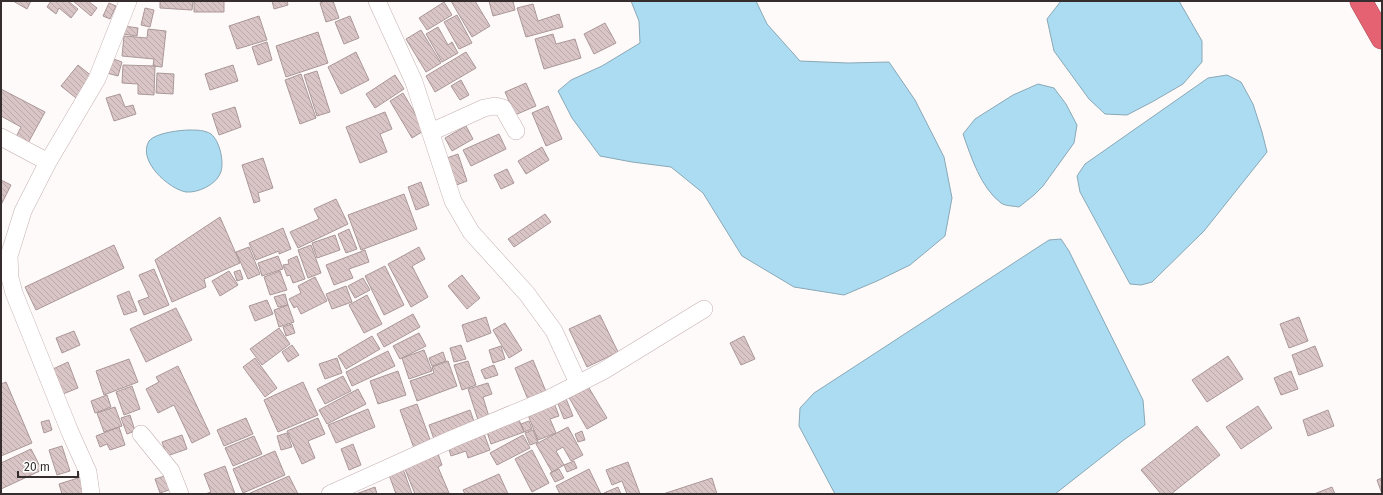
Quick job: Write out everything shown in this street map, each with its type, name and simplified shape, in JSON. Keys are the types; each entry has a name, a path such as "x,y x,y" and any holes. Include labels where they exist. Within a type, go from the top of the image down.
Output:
{"highway":[{"path":"1361,1 1382,38"}],"street":[{"path":"91,494 88,472 7,295 10,278 9,256 23,211 48,162 97,79 128,1"},
{"path":"377,1 414,82 452,201 471,232 528,294 554,331 578,383"},
{"path":"431,132 484,108 495,106 503,108 516,130"},
{"path":"1,137 48,162"},
{"path":"330,494 452,439 548,399 603,371 704,309"},
{"path":"142,434 171,471 180,494"}],"water":[{"path":"631,1 756,1 767,24 800,61 848,63 889,62 915,100 944,157 952,198 945,236 910,265 844,295 794,287 742,256 703,193 671,167 600,156 572,118 558,91 571,80 602,66 640,43 639,21"},
{"path":"1061,1 1179,1 1202,41 1202,62 1183,84 1152,102 1127,115 1105,114 1089,99 1054,51 1047,19"},
{"path":"1227,75 1241,82 1253,104 1267,152 1204,231 1152,282 1141,285 1130,284 1080,192 1077,176 1085,164 1208,78"},
{"path":"1038,84 1054,88 1066,104 1077,125 1074,143 1043,186 1034,195 1019,207 1005,205 994,197 982,181 973,162 963,134 975,119 1013,95"},
{"path":"200,130 211,134 214,137 221,153 222,165 218,178 206,188 186,192 171,186 157,173 147,157 146,149 152,138 174,131"},
{"path":"1061,239 1069,251 1143,400 1145,425 1055,494 835,494 799,426 800,408 814,393 1049,240"}],"building":[{"path":"13,1 31,1 27,9"},
{"path":"51,1 68,1 78,9 71,18 59,8 56,14 47,7"},
{"path":"73,1 88,1 97,8 91,16"},
{"path":"160,1 193,1 192,10 160,8"},
{"path":"194,1 224,1 224,12 194,12"},
{"path":"272,1 287,1 288,5 274,9"},
{"path":"325,1 333,1 339,18 326,22 320,3"},
{"path":"451,1 475,1 490,26 472,37"},
{"path":"489,1 513,1 515,10 493,16"},
{"path":"444,2 452,15 427,30 419,18"},
{"path":"109,3 116,6 110,19 103,16"},
{"path":"533,4 538,21 559,14 563,27 526,37 517,8"},
{"path":"145,8 154,10 150,27 141,25"},
{"path":"457,15 472,43 459,49 444,22"},
{"path":"259,16 267,40 237,49 229,26"},
{"path":"350,16 359,38 344,44 335,22"},
{"path":"605,23 616,43 594,54 584,34"},
{"path":"124,26 138,28 137,36 123,34"},
{"path":"438,27 448,45 452,42 458,53 442,62 426,34"},
{"path":"148,29 166,31 162,67 153,66 154,59 122,56 124,36 147,38"},
{"path":"421,30 441,63 426,72 406,39"},
{"path":"318,32 328,63 286,77 276,46"},
{"path":"553,34 556,44 575,39 581,58 544,69 535,39"},
{"path":"267,42 272,60 258,65 252,47"},
{"path":"356,52 369,80 341,94 328,67"},
{"path":"466,52 476,68 435,92 426,76"},
{"path":"108,57 122,62 118,76 103,72"},
{"path":"78,65 93,77 76,98 61,86"},
{"path":"123,65 155,66 154,95 138,94 138,84 122,83"},
{"path":"233,65 238,81 210,90 205,74"},
{"path":"317,71 330,112 317,116 304,75"},
{"path":"157,73 174,74 173,94 156,93"},
{"path":"301,74 316,118 300,124 285,80"},
{"path":"395,75 404,89 375,108 366,94"},
{"path":"461,80 469,95 460,100 451,86"},
{"path":"526,83 536,106 515,115 505,92"},
{"path":"1,89 45,112 27,145 15,139 21,127 1,116"},
{"path":"403,93 425,130 412,138 390,101"},
{"path":"120,94 125,107 133,105 136,114 114,121 106,98"},
{"path":"548,106 562,139 546,146 532,113"},
{"path":"235,107 241,127 219,135 212,114"},
{"path":"385,112 392,129 380,134 387,152 360,163 346,127"},
{"path":"466,126 473,139 452,151 445,138"},
{"path":"499,134 506,149 471,166 463,150"},
{"path":"542,147 549,160 526,174 518,161"},
{"path":"458,154 467,181 454,186 444,159"},
{"path":"263,158 273,188 258,193 260,201 254,203 242,165"},
{"path":"507,169 514,183 501,189 494,175"},
{"path":"1,180 11,185 1,205"},
{"path":"421,182 429,205 416,210 408,187"},
{"path":"404,194 417,229 361,250 348,215"},
{"path":"336,199 348,224 298,248 290,232 319,219 314,209"},
{"path":"545,214 551,222 514,247 508,239"},
{"path":"220,217 240,263 204,279 206,287 172,302 155,260"},
{"path":"283,228 291,249 279,254 279,251 256,260 249,243"},
{"path":"349,229 357,249 346,253 338,234"},
{"path":"335,235 340,250 317,258 312,243"},
{"path":"114,245 124,268 36,310 25,287"},
{"path":"311,245 321,273 308,278 298,250"},
{"path":"249,247 260,274 248,279 236,252"},
{"path":"419,247 425,259 412,266 428,297 411,307 388,264"},
{"path":"365,250 369,262 349,269 353,278 334,285 326,265"},
{"path":"278,256 283,269 262,276 258,263"},
{"path":"297,256 305,279 293,283 290,275 287,276 283,265 289,264 288,260"},
{"path":"385,266 404,305 384,315 365,276"},
{"path":"154,269 169,305 144,315 138,301 149,297 139,275"},
{"path":"240,270 243,279 237,281 234,272"},
{"path":"229,271 238,285 220,296 212,281"},
{"path":"280,271 287,290 270,295 264,277"},
{"path":"462,275 480,298 467,309 448,286"},
{"path":"315,277 327,301 301,314 297,306 294,308 289,299 301,293 298,286"},
{"path":"363,278 370,290 355,298 348,286"},
{"path":"346,286 352,302 332,309 326,294"},
{"path":"129,291 137,311 124,315 117,296"},
{"path":"285,294 288,305 278,307 274,297"},
{"path":"367,295 382,324 364,333 349,305"},
{"path":"267,300 273,314 255,321 249,306"},
{"path":"288,305 294,322 279,327 274,310"},
{"path":"176,308 192,340 146,362 130,329"},
{"path":"413,314 420,327 384,347 377,334"},
{"path":"600,315 618,352 587,367 569,329"},
{"path":"486,317 491,333 467,342 462,325"},
{"path":"1299,317 1308,341 1289,348 1280,324"},
{"path":"505,323 522,350 509,358 493,330"},
{"path":"292,324 295,333 286,336 283,327"},
{"path":"279,328 290,344 262,365 250,349"},
{"path":"74,331 80,345 62,353 56,338"},
{"path":"419,333 426,346 400,359 393,346"},
{"path":"372,336 380,349 346,369 338,356"},
{"path":"744,336 755,359 741,365 730,343"},
{"path":"292,345 299,355 288,362 282,352"},
{"path":"461,345 466,359 454,362 450,348"},
{"path":"501,346 505,359 493,363 489,350"},
{"path":"1315,346 1323,366 1299,375 1292,355"},
{"path":"424,350 432,371 409,379 402,358"},
{"path":"388,351 395,366 352,386 346,372"},
{"path":"443,352 446,361 432,366 429,358"},
{"path":"1228,356 1243,379 1207,402 1192,380"},
{"path":"255,358 277,388 265,397 243,367"},
{"path":"337,358 342,373 325,379 319,364"},
{"path":"129,359 138,382 104,395 96,371"},
{"path":"533,360 547,394 529,402 515,368"},
{"path":"448,361 457,386 417,401 410,381 434,373 432,367"},
{"path":"468,361 476,385 462,390 454,365"},
{"path":"68,362 78,388 63,394 53,369"},
{"path":"494,365 498,375 485,379 481,370"},
{"path":"178,366 210,434 192,443 174,405 158,413 146,389 159,382 156,377"},
{"path":"398,371 406,395 378,404 370,381"},
{"path":"1291,371 1298,389 1281,395 1274,378"},
{"path":"343,376 351,391 325,404 317,389"},
{"path":"6,382 32,443 1,456 1,384"},
{"path":"303,382 318,415 278,432 264,400"},
{"path":"488,383 492,394 483,397 490,420 479,423 468,389"},
{"path":"586,383 607,418 587,429 567,394"},
{"path":"132,386 140,409 124,415 116,392"},
{"path":"358,389 366,404 327,424 319,410"},
{"path":"107,395 111,407 95,413 91,401"},
{"path":"565,396 573,416 564,419 556,399"},
{"path":"553,400 559,416 550,419 556,433 538,440 526,410"},
{"path":"417,404 432,445 415,451 400,410"},
{"path":"1258,406 1272,428 1241,449 1226,427"},
{"path":"115,407 122,426 104,432 97,413"},
{"path":"368,409 375,427 336,443 328,425"},
{"path":"470,410 476,427 435,442 429,425"},
{"path":"1328,410 1334,426 1308,436 1303,420"},
{"path":"130,415 135,431 127,434 121,418"},
{"path":"517,415 524,432 491,444 485,426"},
{"path":"246,418 253,434 224,446 217,430"},
{"path":"318,418 325,434 308,441 315,458 302,464 287,431"},
{"path":"49,420 52,430 44,433 41,422"},
{"path":"529,421 532,429 524,432 521,424"},
{"path":"1197,426 1220,455 1171,494 1161,494 1141,470"},
{"path":"119,427 125,445 110,450 107,444 100,447 96,436"},
{"path":"568,427 583,455 571,461 563,447 556,451 564,465 552,472 536,444"},
{"path":"533,430 538,442 530,445 525,433"},
{"path":"483,431 490,450 468,458 466,451 451,456 447,443"},
{"path":"582,431 585,440 578,442 575,434"},
{"path":"287,433 292,447 281,450 277,436"},
{"path":"182,435 187,449 167,456 162,442"},
{"path":"523,435 530,448 497,465 490,453"},
{"path":"254,436 262,454 233,466 225,448"},
{"path":"353,444 361,465 349,470 341,449"},
{"path":"62,446 70,471 57,475 49,450"},
{"path":"31,449 42,470 1,489 1,463"},
{"path":"532,450 549,483 532,492 515,459"},
{"path":"275,451 285,475 243,493 233,469"},
{"path":"437,451 442,465 438,467 449,493 415,494 403,464"},
{"path":"574,461 577,468 567,472 564,465"},
{"path":"628,462 640,494 627,494 622,481 612,485 606,470"},
{"path":"225,466 235,494 205,494 211,492 204,474"},
{"path":"402,466 412,494 396,494 388,472"},
{"path":"559,469 564,478 555,482 550,473"},
{"path":"589,469 601,494 560,494 556,486"},
{"path":"499,474 508,494 465,494 463,490"},
{"path":"168,475 172,489 160,493 155,479"},
{"path":"84,476 85,494 62,494 59,484"},
{"path":"289,476 298,494 248,494"},
{"path":"712,478 717,494 663,494"},
{"path":"1382,478 1382,494 1377,480"},
{"path":"375,487 377,494 356,494"},
{"path":"618,487 621,494 604,494 604,493"},
{"path":"1332,487 1335,494 1314,494"}]}
